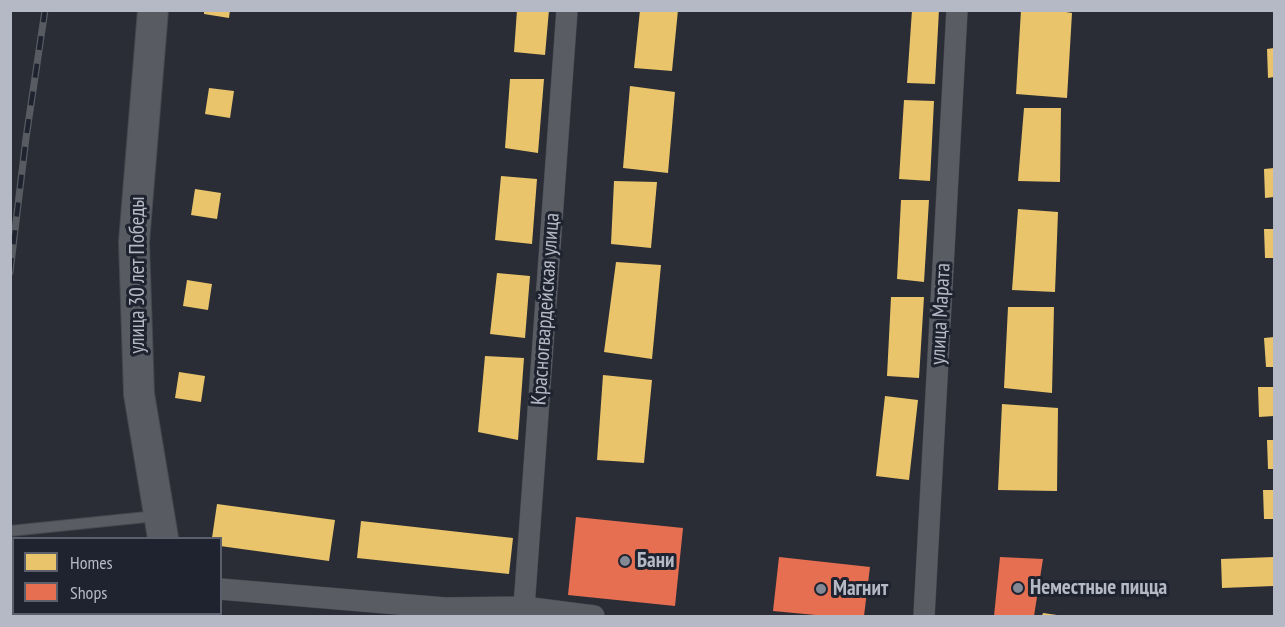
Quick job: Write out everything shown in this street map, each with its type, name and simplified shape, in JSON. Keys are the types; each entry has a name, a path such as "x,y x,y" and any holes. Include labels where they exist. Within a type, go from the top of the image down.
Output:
{"main road":[{"name":"улица 30 лет Победы","path":"153,10 134,242 139,394 161,527"}],"street":[{"name":"Красногвардейская улица","path":"524,607 567,10"},
{"name":"улица Марата","path":"924,616 957,10"},
{"path":"222,589 445,612 524,607 594,616"}],"lane":[{"path":"10,531 161,527"}],"building: Homes":[{"path":"204,10 230,10 229,18 204,14"},
{"path":"517,10 549,10 545,55 514,52"},
{"path":"640,10 678,10 672,71 634,68"},
{"path":"912,10 939,10 935,84 907,83"},
{"path":"1021,10 1054,10 1072,13 1067,98 1016,94"},
{"path":"1274,48 1274,77 1268,78 1267,49"},
{"path":"510,79 544,79 538,153 505,148"},
{"path":"630,86 675,92 668,173 623,168"},
{"path":"209,88 234,91 230,118 205,114"},
{"path":"904,100 934,101 930,181 899,179"},
{"path":"1024,108 1061,108 1060,182 1018,181"},
{"path":"1274,168 1274,197 1265,198 1264,169"},
{"path":"501,176 537,179 532,244 495,240"},
{"path":"614,181 657,182 651,248 611,244"},
{"path":"195,189 221,193 217,219 191,215"},
{"path":"901,200 929,200 924,282 897,279"},
{"path":"1018,209 1058,212 1055,292 1012,290"},
{"path":"1264,229 1274,229 1274,258 1265,258"},
{"path":"616,262 661,265 652,359 604,352"},
{"path":"497,273 530,276 525,338 490,334"},
{"path":"187,280 212,284 208,310 183,306"},
{"path":"891,297 924,297 919,378 887,376"},
{"path":"1008,307 1054,307 1052,393 1004,388"},
{"path":"1274,337 1274,367 1266,367 1264,338"},
{"path":"485,356 524,358 518,440 478,432"},
{"path":"179,372 205,376 201,402 175,398"},
{"path":"603,375 652,380 644,463 597,460"},
{"path":"1258,387 1274,387 1274,416 1259,417"},
{"path":"885,396 918,400 909,480 876,476"},
{"path":"1002,404 1058,408 1057,491 998,490"},
{"path":"1267,440 1274,440 1274,469 1268,469"},
{"path":"1263,490 1274,490 1274,519 1264,519"},
{"path":"217,504 335,520 329,561 222,546 222,537 212,537"},
{"path":"361,521 513,538 509,574 357,558"},
{"path":"1274,557 1274,586 1222,588 1221,559"},
{"path":"1043,613 1057,615 1057,616 1042,616"},
{"path":"103,615 130,615 129,616"}],"building: Shops":[{"name":"Бани","path":"576,517 683,528 675,606 568,595"},
{"name":"Магнит","path":"779,557 870,567 864,616 826,616 773,611"},
{"name":"Неместные пицца","path":"1000,557 1043,559 1034,616 994,616"}],"railway":[{"path":"10,272 26,138 45,10"}],"place":[{"name":"Бани","path":"625,561"},
{"name":"Неместные пицца","path":"1018,588"},
{"name":"Магнит","path":"821,589"}]}
